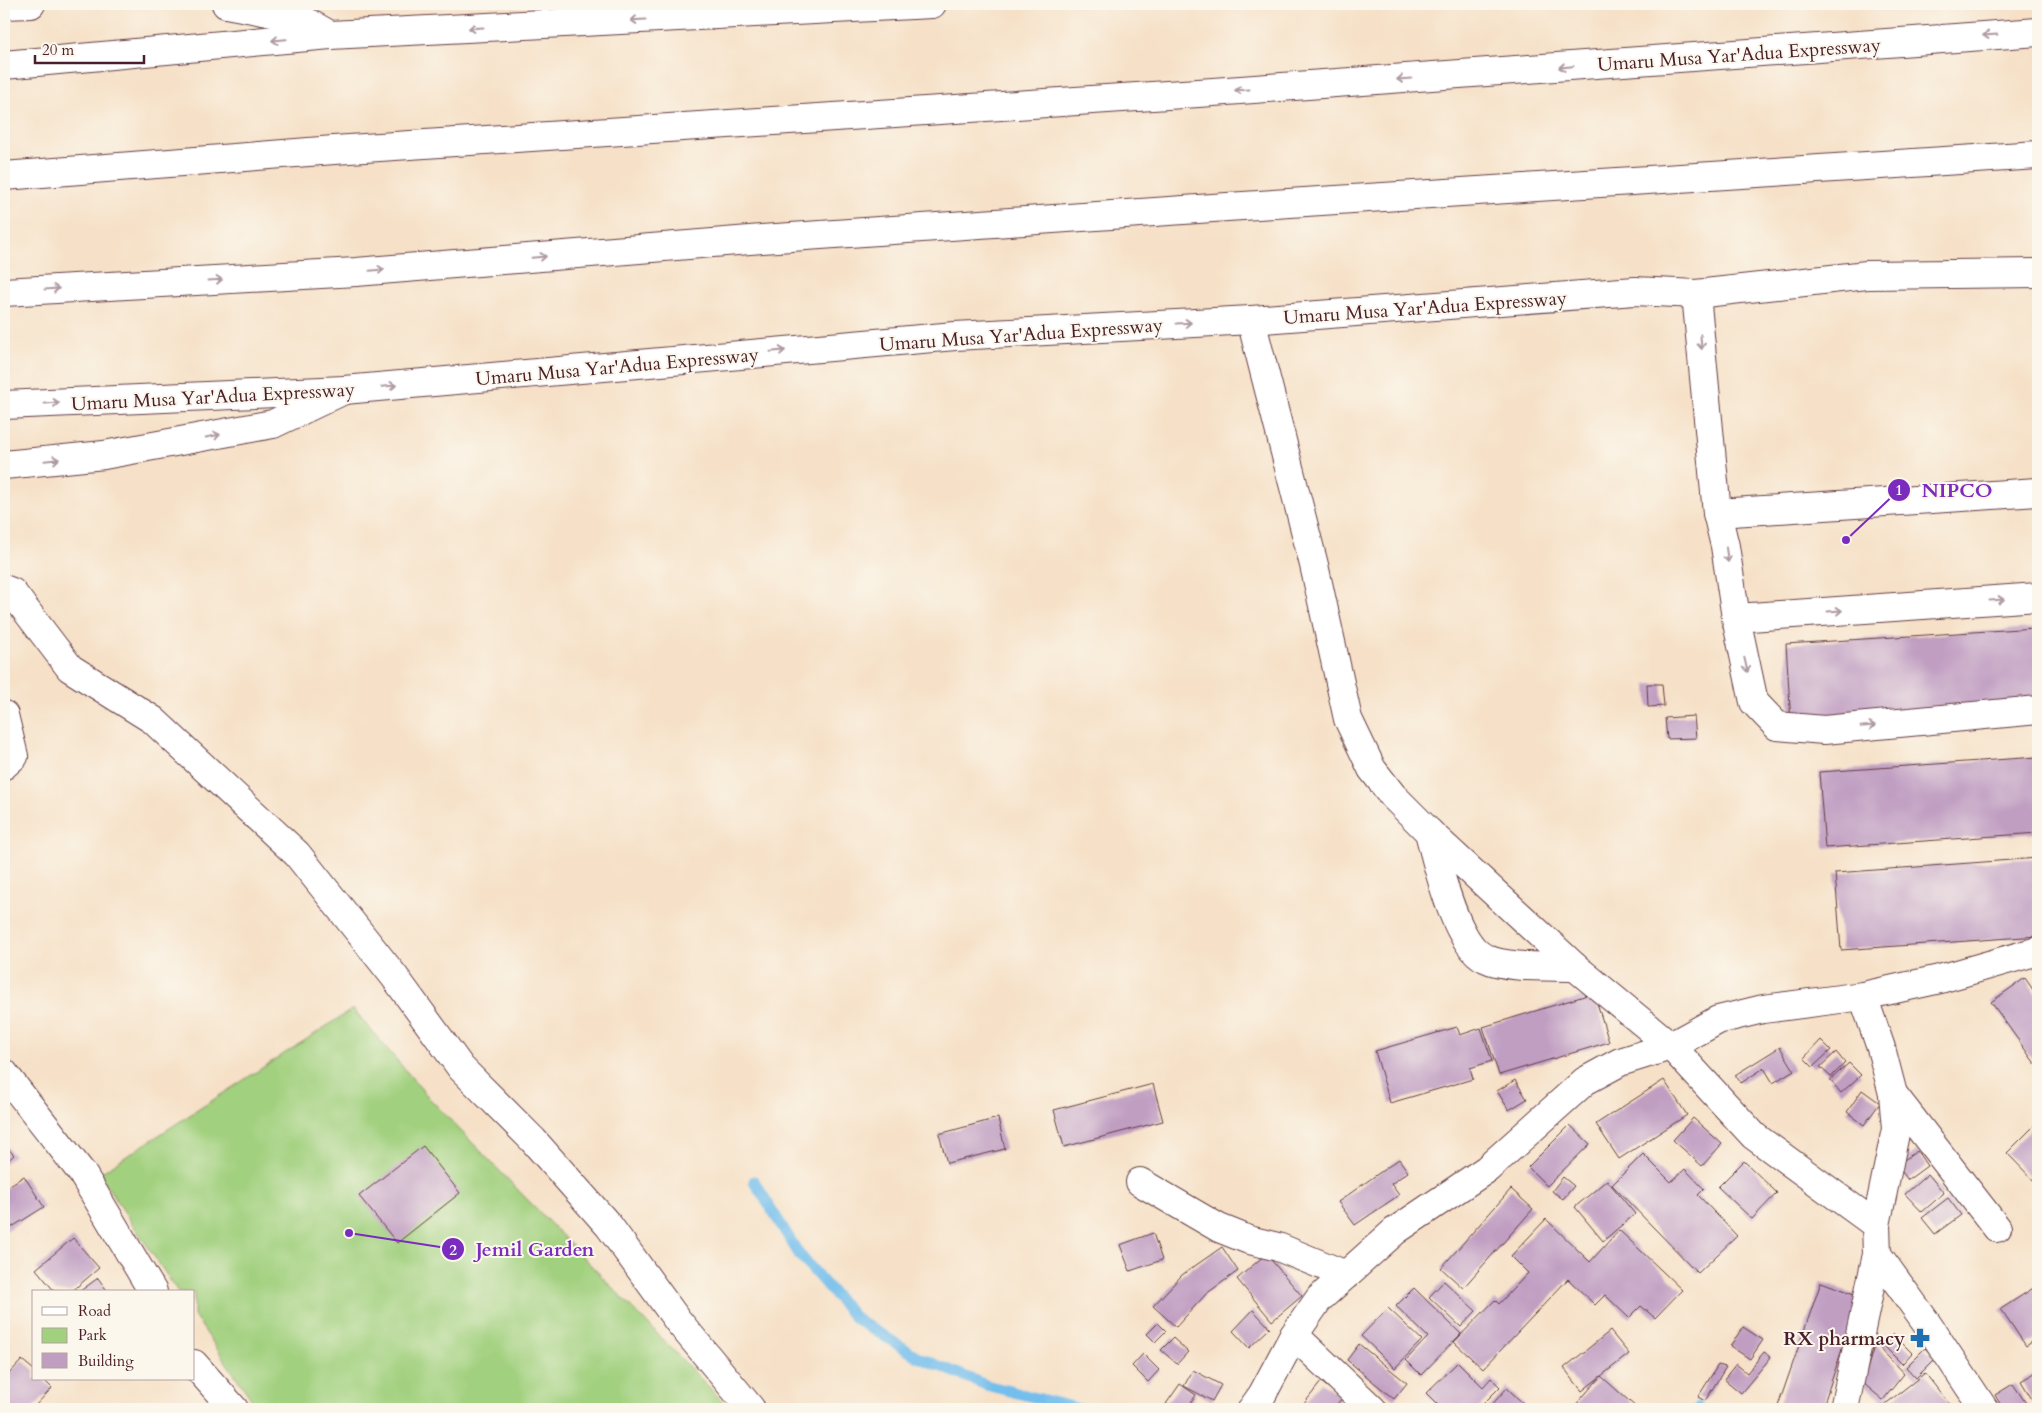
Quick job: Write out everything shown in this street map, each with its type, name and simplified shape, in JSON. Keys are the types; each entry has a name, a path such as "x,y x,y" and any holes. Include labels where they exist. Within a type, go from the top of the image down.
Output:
{"main road":[{"path":"4,5 31,4"},
{"path":"226,4 300,18 330,35"},
{"path":"4,65 330,35 932,4"},
{"name":"Umaru Musa Yar'Adua Expressway","path":"4,176 334,150 1242,90 2038,32"},
{"path":"4,292 356,272 762,239 2038,155"},
{"name":"Umaru Musa Yar'Adua Expressway","path":"4,406 344,390 955,336 1251,320 1636,291 1696,294 1867,275 2038,273"},
{"path":"1696,294 1717,512 1725,546 1736,618 1754,702 1777,726 1824,730 2038,710"},
{"path":"1251,320 1314,565 1348,719 1372,769 1393,796 1429,832 1576,967 1671,1046 1754,1136 1876,1225"},
{"path":"4,465 104,455 273,424 344,390"},
{"path":"1717,512 2038,492"},
{"path":"4,589 12,592 70,668 153,720 297,854 394,976 461,1068 533,1140 609,1226 678,1321 751,1409"},
{"path":"1736,618 2038,597"},
{"path":"4,715 14,756 4,765"},
{"path":"1429,832 1441,880 1455,917 1469,945 1484,958 1518,966 1576,967"},
{"path":"1252,1409 1262,1395 1294,1335 1319,1300 1395,1231 1487,1169 1585,1081 1620,1062 1671,1046 1718,1020 1762,1009 1863,996 1940,979 2038,951"},
{"path":"1844,1409 1877,1254 1876,1225 1896,1129 1893,1094 1881,1048 1863,996"},
{"path":"4,1073 82,1173 152,1290"},
{"path":"1893,1094 1997,1228"},
{"path":"1140,1182 1219,1228 1249,1240 1278,1247 1346,1275"},
{"path":"1877,1254 1926,1322 1984,1409"},
{"path":"1294,1335 1372,1409"},
{"path":"195,1365 234,1409"}],"green space":[{"path":"353,1009 430,1099 730,1409 258,1409 195,1316 195,1290 177,1290 99,1174"}],"building":[{"path":"2035,628 2038,707 1791,723 1786,644"},
{"path":"1647,684 1662,684 1664,706 1648,707"},
{"path":"1694,716 1696,738 1667,739 1665,718"},
{"path":"2038,757 2038,833 1825,848 1819,772"},
{"path":"2038,858 2038,936 1841,950 1835,873"},
{"path":"2025,978 2038,997 2038,1063 2036,1065 1991,1002"},
{"path":"1594,993 1609,1042 1499,1075 1483,1027"},
{"path":"1457,1027 1460,1035 1481,1028 1492,1061 1470,1068 1473,1079 1390,1103 1375,1051"},
{"path":"1821,1040 1831,1050 1813,1067 1804,1058"},
{"path":"1780,1047 1794,1070 1773,1083 1764,1068 1741,1083 1735,1075"},
{"path":"1836,1052 1845,1063 1831,1077 1820,1067"},
{"path":"1849,1063 1861,1075 1841,1093 1830,1080"},
{"path":"1515,1080 1527,1099 1509,1110 1497,1091"},
{"path":"1664,1080 1687,1115 1619,1159 1596,1124"},
{"path":"1153,1084 1163,1121 1064,1147 1054,1110"},
{"path":"1862,1090 1880,1103 1864,1125 1847,1112"},
{"path":"998,1118 1005,1149 947,1163 939,1134"},
{"path":"1693,1118 1722,1144 1702,1166 1673,1140"},
{"path":"2038,1122 2038,1185 2007,1153"},
{"path":"1570,1125 1590,1144 1547,1186 1528,1167"},
{"path":"4,1144 14,1155 4,1164"},
{"path":"423,1146 460,1193 397,1243 359,1196"},
{"path":"1917,1151 1927,1166 1908,1180 1897,1165"},
{"path":"1643,1154 1671,1182 1685,1169 1704,1189 1698,1195 1737,1236 1698,1273 1612,1185"},
{"path":"1399,1159 1408,1172 1391,1184 1399,1195 1355,1225 1338,1202"},
{"path":"1744,1161 1777,1193 1752,1219 1718,1187"},
{"path":"1928,1174 1944,1193 1922,1212 1905,1194"},
{"path":"24,1176 44,1207 4,1232 4,1189"},
{"path":"1563,1177 1574,1186 1563,1199 1552,1191"},
{"path":"1607,1180 1635,1214 1603,1241 1575,1207"},
{"path":"1511,1189 1533,1209 1463,1288 1441,1268"},
{"path":"1948,1198 1961,1215 1935,1234 1922,1218"},
{"path":"1546,1219 1590,1262 1619,1230 1682,1290 1655,1318 1641,1306 1629,1318 1605,1295 1595,1305 1568,1279 1483,1369 1454,1342 1495,1300 1499,1304 1528,1273 1511,1256"},
{"path":"1153,1233 1162,1260 1130,1271 1120,1245"},
{"path":"73,1238 99,1268 73,1290 53,1290 36,1269"},
{"path":"1222,1247 1238,1271 1206,1294 1176,1327 1153,1306 1182,1275"},
{"path":"1266,1254 1302,1296 1272,1321 1237,1279"},
{"path":"98,1278 107,1290 82,1290"},
{"path":"1444,1281 1476,1311 1461,1327 1429,1297"},
{"path":"1821,1282 1860,1296 1822,1409 1777,1409"},
{"path":"2038,1285 2038,1338 2026,1346 2001,1309"},
{"path":"1414,1288 1461,1334 1421,1375 1406,1360 1428,1337 1396,1306"},
{"path":"1388,1308 1422,1340 1395,1368 1361,1336"},
{"path":"1253,1310 1270,1328 1249,1348 1233,1331"},
{"path":"1158,1323 1166,1331 1155,1342 1147,1334"},
{"path":"1743,1327 1763,1340 1750,1359 1730,1346"},
{"path":"1610,1331 1629,1354 1582,1391 1564,1368"},
{"path":"1893,1334 1912,1353 1902,1364 1883,1345"},
{"path":"1173,1338 1188,1352 1177,1364 1161,1350"},
{"path":"1875,1343 1904,1374 1883,1400 1863,1383"},
{"path":"1359,1344 1407,1383 1394,1399 1347,1360"},
{"path":"1925,1348 1935,1359 1916,1378 1906,1367"},
{"path":"1764,1352 1771,1357 1741,1393 1724,1379 1736,1364 1747,1373"},
{"path":"1143,1354 1159,1370 1148,1382 1132,1366"},
{"path":"22,1360 32,1368 32,1380 44,1380 52,1388 32,1409 4,1409 4,1379"},
{"path":"1458,1362 1483,1387 1491,1378 1500,1387 1478,1409 1442,1409 1426,1393"},
{"path":"1718,1365 1726,1367 1705,1401 1698,1397"},
{"path":"1193,1370 1221,1385 1212,1401 1184,1386"},
{"path":"2038,1371 2038,1409 2021,1381"},
{"path":"1925,1373 1953,1409 1879,1409"},
{"path":"1601,1376 1638,1409 1572,1409"},
{"path":"1321,1382 1342,1398 1333,1409 1309,1409 1303,1405"},
{"path":"1180,1384 1196,1395 1187,1409 1175,1409 1166,1404"},
{"path":"2013,1384 2030,1409 2003,1409 1995,1395"},
{"path":"1507,1388 1529,1409 1488,1409"}],"waterway":[{"path":"754,1181 799,1254 856,1319 920,1358 986,1385 1080,1409"}],"place":[{"name":"NIPCO","path":"1846,540"},
{"name":"Jemil Garden","path":"349,1233"},
{"name":"RX pharmacy","path":"1920,1338"}]}
